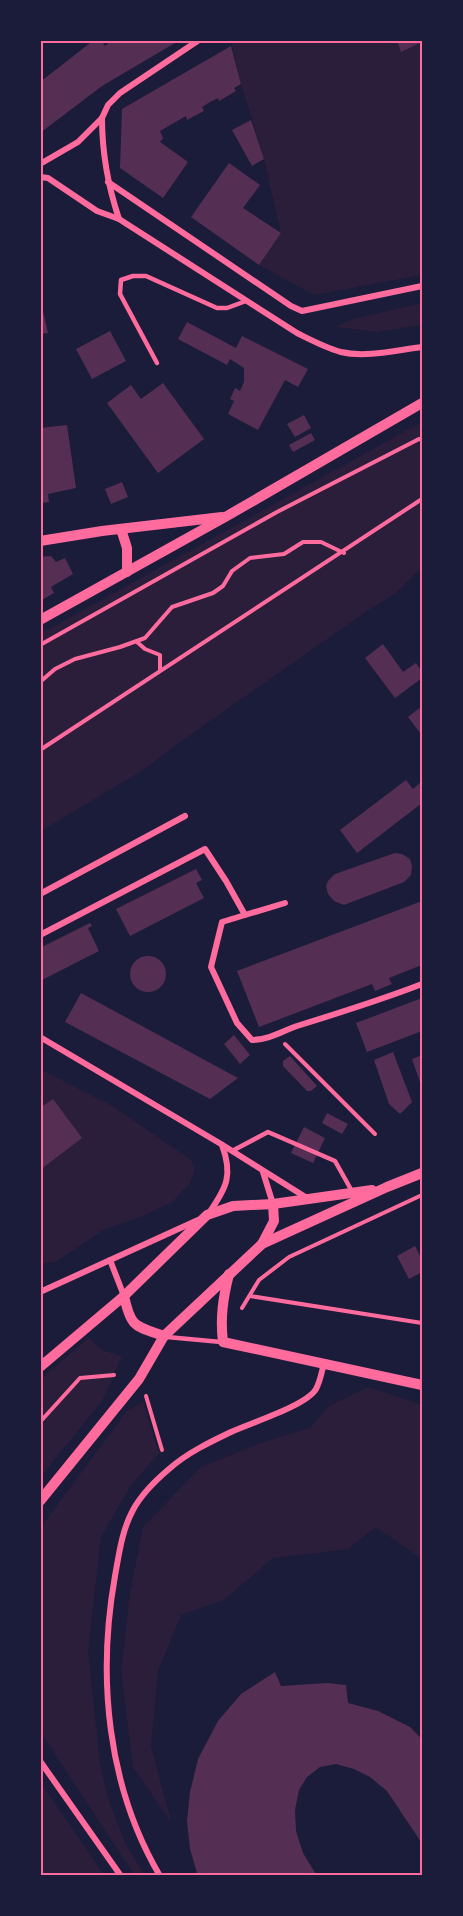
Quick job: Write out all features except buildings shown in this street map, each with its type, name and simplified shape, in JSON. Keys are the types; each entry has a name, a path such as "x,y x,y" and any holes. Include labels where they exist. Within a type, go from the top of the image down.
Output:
{"street":[{"path":"40,164 78,142 102,118 108,105 120,93 196,42"},
{"path":"102,118 102,144 108,182 119,219"},
{"path":"40,177 48,178 97,211 119,219 297,333 342,353 370,353 423,347"},
{"path":"108,182 291,306 302,311 423,286"},
{"path":"40,620 423,403"},
{"path":"40,541 227,516"},
{"path":"121,529 127,549 127,572"},
{"path":"40,894 185,816"},
{"path":"40,935 205,849 226,880 245,915"},
{"path":"285,903 222,922 211,967 237,1023 252,1040 267,1039 286,1030 423,984"},
{"path":"40,1037 221,1144 308,1199"},
{"path":"40,1368 124,1296 207,1215 220,1197 228,1178 228,1163 221,1144"},
{"path":"262,1171 273,1204 274,1221 262,1244"},
{"path":"40,1501 139,1379 164,1336 262,1244 423,1173"},
{"path":"40,1292 207,1215 233,1206 273,1204 387,1187"},
{"path":"110,1260 131,1320 140,1328 164,1336"},
{"path":"229,1273 222,1303 223,1342 423,1385"},
{"path":"160,1875 147,1854 132,1816 117,1767 109,1727 106,1686 110,1606 126,1526 133,1509 168,1469 191,1452 231,1432 302,1402 316,1390 324,1363"},
{"path":"40,1761 121,1875"}],"lane":[{"path":"157,363 120,294 121,280 133,276 146,276 217,308 227,308 246,301"},
{"path":"232,1151 268,1132 335,1161 353,1193"},
{"path":"164,1336 223,1342"}],"path":[{"path":"40,645 277,512 419,439 423,440"},
{"path":"40,750 344,553 423,499"},
{"path":"40,682 55,669 75,659 137,642 153,629 172,608 213,593 224,586 241,562 250,558 284,554 303,542 321,542 344,553"},
{"path":"137,642 144,649 160,655 160,671"},
{"path":"276,1035 375,1134"},
{"path":"242,1308 260,1280 289,1257 423,1195"},
{"path":"250,1296 423,1323"},
{"path":"40,1422 80,1378 114,1375"},
{"path":"145,1392 162,1450"}],"shaded area":[{"path":"231,41 397,41 402,52 422,42 422,275 314,295 259,265 281,233 264,159 241,84"},
{"path":"422,303 422,325 377,332 335,327 353,319"},
{"path":"422,422 422,569 395,594 370,609 145,769 41,831 40,634"},
{"path":"40,1069 114,1107 191,1160 195,1169 190,1183 172,1202 138,1218 103,1230 55,1262 41,1263"},
{"path":"89,1338 102,1350 122,1356 102,1401 41,1476 41,1378"},
{"path":"368,1387 422,1405 422,1559 376,1527 348,1549 273,1558 224,1600 181,1615 158,1671 151,1747 172,1824 133,1767 121,1671 130,1593 143,1527 201,1467 260,1443 310,1428 329,1406"},
{"path":"143,1402 159,1453 131,1485 101,1537 88,1651 100,1763 107,1795 126,1845 145,1875 135,1876 40,1731 41,1527 127,1411"},
{"path":"40,1783 104,1875 46,1876 41,1873"}]}
